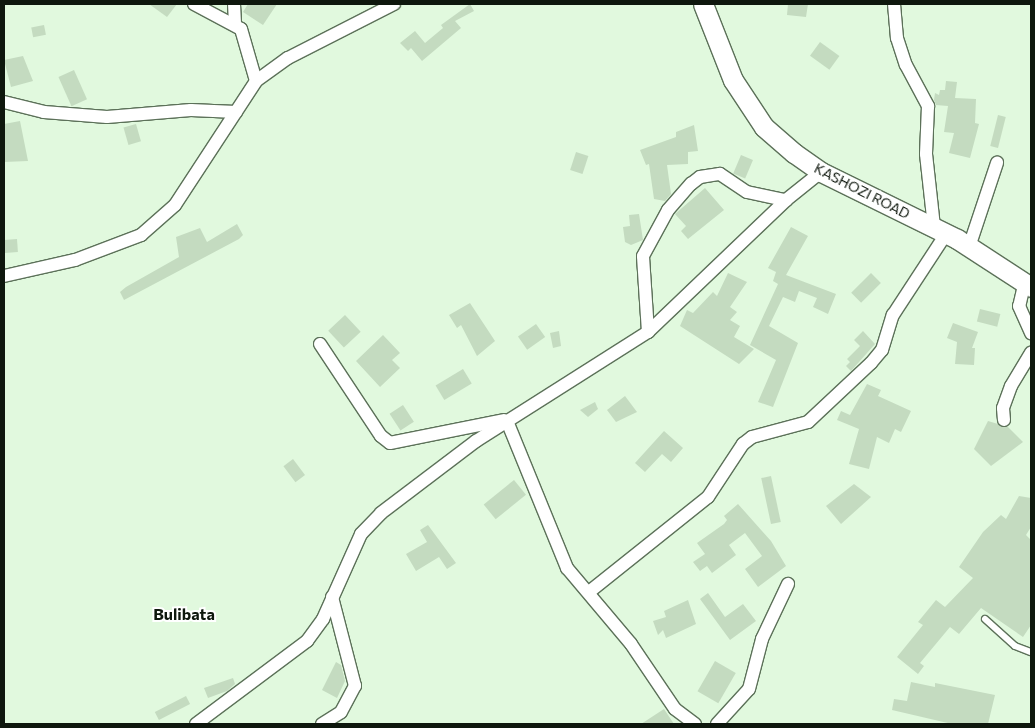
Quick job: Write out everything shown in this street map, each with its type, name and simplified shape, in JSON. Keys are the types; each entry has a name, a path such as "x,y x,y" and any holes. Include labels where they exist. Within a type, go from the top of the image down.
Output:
{"main road":[{"name":"KASHOZI ROAD","path":"703,4 734,80 764,127 820,172 940,231 1028,284"}],"street":[{"path":"194,4 206,13 235,24 245,36 256,81"},
{"path":"234,4 235,24"},
{"path":"4,276 75,260 118,246 149,230 175,205 256,81 288,58 394,4"},
{"path":"589,592 708,497 743,444 752,437 808,422 871,363 882,350 893,315 940,231 926,154 928,106 906,65 897,38 894,4"},
{"path":"4,102 44,112 107,117 191,110 236,112"},
{"path":"969,247 997,163"},
{"path":"196,724 307,641 332,597 361,534 381,513 509,420 648,332 786,200 820,172"},
{"path":"648,332 643,256 668,210 690,184 700,177 720,174 747,192 786,200"},
{"path":"1028,284 1019,306 1031,333"},
{"path":"320,344 381,436 390,443 509,420"},
{"path":"1004,420 1003,408 1011,386 1031,353"},
{"path":"509,420 567,568 589,592 675,709 695,724"},
{"path":"717,724 749,688 762,639 788,584"},
{"path":"322,724 341,712 355,686 332,597"}],"lane":[{"path":"985,619 1015,646 1031,652"}],"building":[{"path":"149,4 177,4 167,17"},
{"path":"248,4 277,4 263,25 243,12"},
{"path":"470,4 474,11 455,21 461,28 422,61 411,48 408,51 400,43 415,31 425,43 443,28 441,25"},
{"path":"788,4 808,4 806,17 787,15"},
{"path":"44,25 46,35 33,37 31,27"},
{"path":"820,42 839,56 829,70 810,56"},
{"path":"23,56 33,81 11,87 4,60"},
{"path":"74,70 87,99 71,106 58,77"},
{"path":"946,81 957,82 955,98 976,99 975,123 979,124 970,158 949,153 954,133 944,132 948,106 936,105 934,100 935,93 939,95 940,90 945,90"},
{"path":"998,115 1006,117 998,148 990,146"},
{"path":"20,121 28,161 4,162 4,124"},
{"path":"136,124 141,141 128,145 124,128"},
{"path":"694,125 698,151 688,152 688,164 667,165 671,194 665,201 654,199 649,164 646,165 640,150 676,137 676,132"},
{"path":"576,152 588,156 582,174 570,170"},
{"path":"741,155 753,160 745,178 733,173"},
{"path":"705,188 724,210 688,239 681,231 686,226 675,214"},
{"path":"639,214 643,240 631,245 625,242 623,227 630,226 629,215"},
{"path":"237,224 243,235 239,239 124,300 120,292 126,287 179,257 176,237 200,228 207,242"},
{"path":"791,227 808,236 786,275 836,294 828,314 813,307 817,298 799,291 795,302 783,297 769,326 798,343 773,407 758,402 776,360 750,345 778,284 773,281 776,272 768,268"},
{"path":"17,239 18,252 5,253 4,240"},
{"path":"728,273 747,282 730,307 737,312 730,320 740,326 734,337 754,349 739,364 680,326 687,310 693,313 713,292 717,296"},
{"path":"871,273 881,283 861,303 851,293"},
{"path":"470,303 495,341 477,356 461,325 457,328 449,315"},
{"path":"980,309 1000,314 997,327 977,322"},
{"path":"345,315 361,332 344,348 328,331"},
{"path":"953,323 978,332 972,348 975,348 974,365 955,364 957,342 947,338"},
{"path":"536,324 545,337 527,350 518,337"},
{"path":"559,331 561,346 553,348 550,333"},
{"path":"863,331 875,344 851,371 846,366 850,362 847,359 860,346 854,340"},
{"path":"383,335 400,353 392,360 400,368 380,387 356,361"},
{"path":"463,369 472,384 444,400 436,385"},
{"path":"867,384 881,390 878,396 911,411 901,432 895,429 889,443 877,437 869,469 849,464 859,429 837,420 841,411 850,415"},
{"path":"625,396 637,412 616,422 607,410"},
{"path":"595,402 598,409 588,417 580,410"},
{"path":"403,405 414,422 400,430 390,414"},
{"path":"988,421 1008,427 1023,442 991,466 974,449"},
{"path":"664,431 683,448 671,462 662,454 645,472 635,463"},
{"path":"293,459 305,475 295,482 283,466"},
{"path":"771,476 781,522 771,524 761,478"},
{"path":"514,480 526,495 496,519 484,505"},
{"path":"854,484 871,497 841,524 826,506"},
{"path":"1019,496 1031,498 1031,527 1026,535 1031,540 1031,625 1023,637 981,608 959,634 950,627 920,663 924,666 918,674 897,657 923,625 918,622 936,600 945,607 973,578 959,567 983,532 1001,515 1006,519"},
{"path":"738,504 771,541 786,566 758,587 745,569 762,556 745,533 729,545 736,555 712,573 707,566 700,571 693,562 705,554 697,543 724,524 727,520 724,516"},
{"path":"428,525 456,563 447,569 439,557 416,571 406,554 427,542 420,530"},
{"path":"708,593 725,617 743,604 756,621 730,640 700,599"},
{"path":"688,600 696,624 666,638 663,630 658,635 653,621 666,617 664,611"},
{"path":"715,661 736,673 718,703 698,691"},
{"path":"336,662 341,665 345,681 337,698 322,690"},
{"path":"233,678 235,684 227,691 208,698 204,688"},
{"path":"911,682 935,687 935,683 995,695 988,724 952,724 892,710 894,699 907,701"},
{"path":"186,696 190,704 159,720 155,712"},
{"path":"664,709 674,724 641,724"}],"district":[{"name":"Bulibata","path":"184,614"}]}
